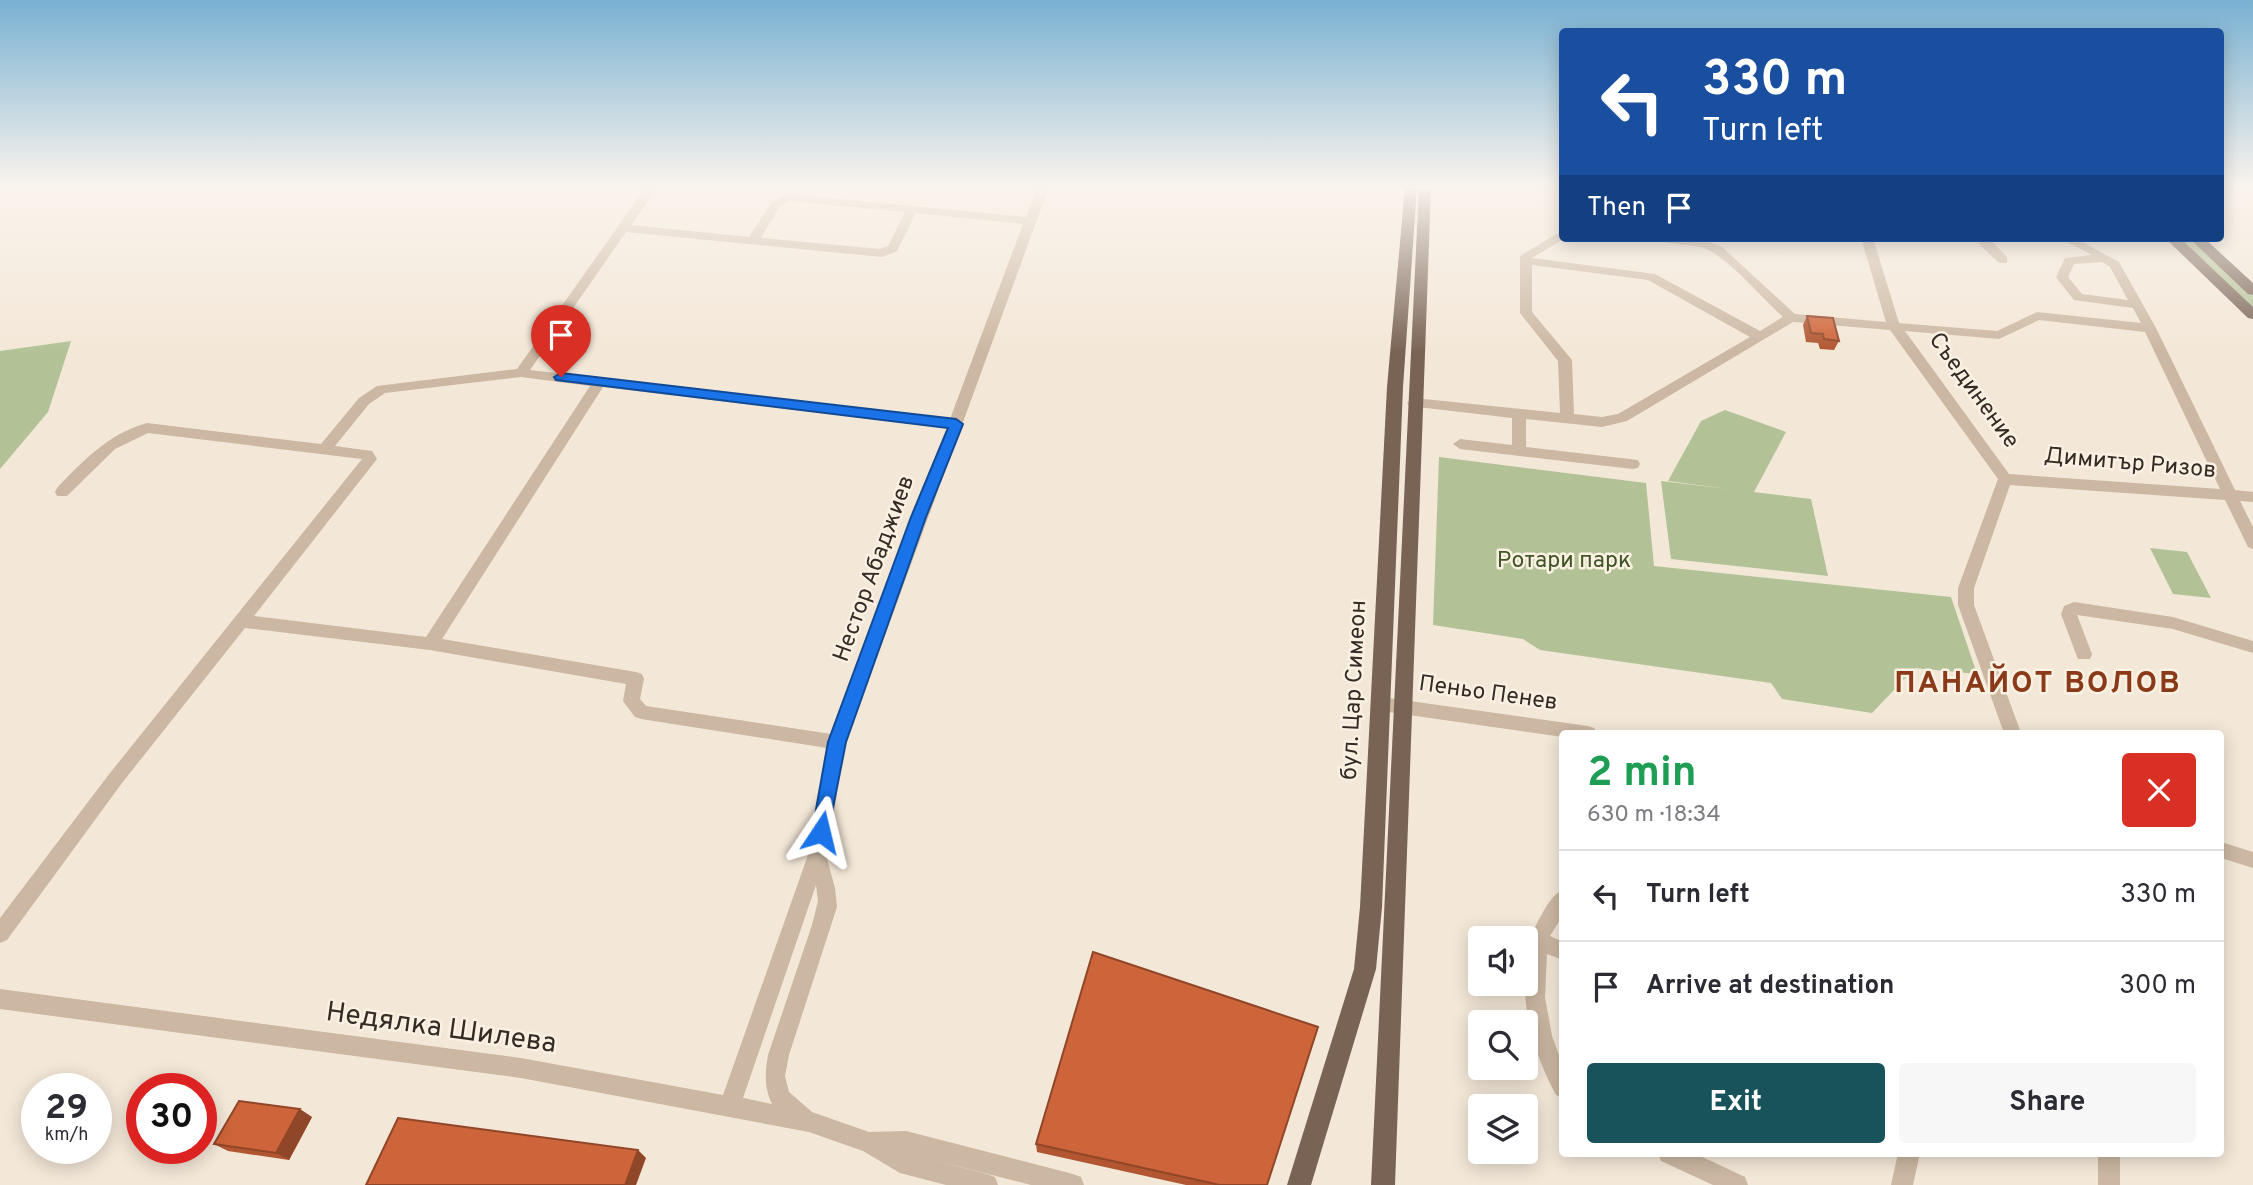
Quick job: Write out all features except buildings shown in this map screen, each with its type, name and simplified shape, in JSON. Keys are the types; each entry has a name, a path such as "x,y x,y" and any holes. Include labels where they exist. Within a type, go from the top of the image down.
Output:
{"main road":[{"name":"бул. Цар Симеон","path":"1383,1185 1395,387 1407,242"},
{"name":"бул. Цар Симеон","path":"1299,1185 1365,969 1391,706 1414,403 1422,242"},
{"path":"2177,242 2253,314"},
{"path":"2201,242 2253,291"}],"street":[{"path":"521,373 614,242"},
{"path":"756,242 881,253 893,248 896,242"},
{"name":"Нестор Абаджиев","path":"730,1106 817,855 837,742 1022,242"},
{"path":"1549,242 1527,256 1526,313 1565,360 1567,419"},
{"path":"1700,242 1718,250 1791,318"},
{"name":"Съединение","path":"1868,242 1894,326 2005,479 1973,565 1966,588 1966,606 2011,730"},
{"path":"1984,242 2003,260"},
{"path":"2074,242 2115,265 2150,328 2253,542"},
{"path":"2106,258 2069,261 2062,276 2078,297 2137,305"},
{"path":"1526,261 1651,277 1759,336"},
{"path":"1414,403 1602,422 1622,418 1791,318 1999,335 2038,316 2150,328"},
{"path":"325,449 364,401 382,389 521,373 956,424"},
{"path":"430,644 599,382"},
{"path":"1519,414 1519,451"},
{"path":"0,934 116,778 370,459 367,455 325,449 147,428 125,434 108,446 62,492"},
{"path":"1460,444 1633,464"},
{"name":"Димитър Ризов","path":"2005,479 2252,497"},
{"path":"2084,654 2069,614 2074,608 2173,623 2253,647"},
{"path":"243,621 430,644 636,679 631,701 640,712 837,742"},
{"name":"Пеньо Пенев","path":"1391,706 1559,730"},
{"path":"2224,851 2253,860"},
{"name":"Нестор Абаджиев","path":"809,1121 788,1106 777,1093 775,1073 780,1047 828,904 817,855"},
{"path":"1559,905 1539,941 1537,1012 1547,1056 1559,1080"},
{"path":"1539,941 1559,949"},
{"name":"Недялка Шилева","path":"0,999 467,1059 730,1106 809,1121 869,1143 901,1162 987,1185"},
{"name":"Недялка Шилева","path":"869,1143 906,1143 1073,1185"},
{"path":"1678,1157 1737,1185"},
{"path":"1902,1185 1908,1157"},
{"path":"2109,1157 2109,1185"}],"green space":[{"path":"2182,242 2195,242 2253,296 2253,309"},
{"path":"71,341 48,412 0,469 0,351"},
{"path":"1725,410 1786,432 1754,492 1811,499 1828,576 1671,559 1661,481 1728,489 1668,481 1701,421"},
{"name":"Ротари парк","path":"1439,457 1646,483 1654,566 1951,597 1977,674 1915,668 1872,713 1782,699 1771,683 1540,650 1523,639 1433,625"},
{"path":"2150,548 2187,552 2211,598 2173,594"}],"district":[{"name":"ПАНАЙОТ ВОЛОВ","path":"2038,684"}],"route":[{"path":"561,377 956,424 837,742 821,832"}]}
